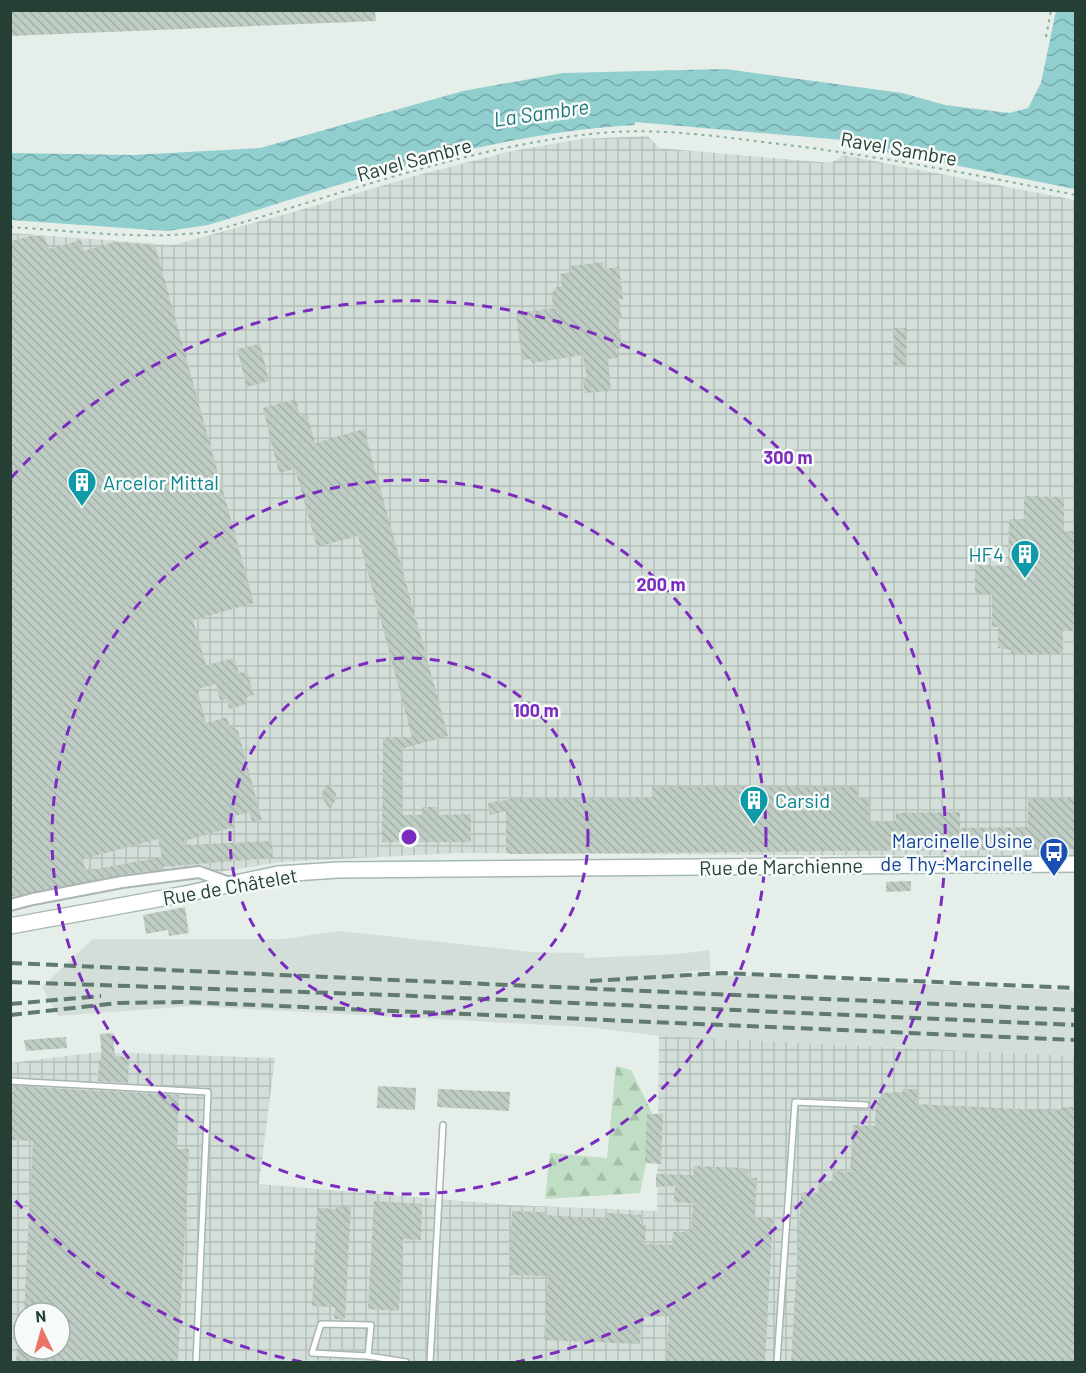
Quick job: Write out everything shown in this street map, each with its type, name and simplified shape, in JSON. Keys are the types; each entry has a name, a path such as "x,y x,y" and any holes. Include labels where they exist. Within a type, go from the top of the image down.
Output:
{"main road":[{"name":"Rue de Marchienne","path":"487,869 1076,864"},
{"name":"Rue de Châtelet","path":"10,926 232,884 278,873 338,870 487,869"}],"street":[{"path":"10,905 33,898 122,882 199,872 232,884"}],"lane":[{"path":"10,1080 208,1092 196,1362"},
{"path":"777,1362 795,1102 866,1105"},
{"path":"430,1362 443,1125"},
{"path":"368,1356 371,1325 321,1324 312,1353 368,1356 406,1362"}],"path":[{"path":"1046,37 1051,10"},
{"name":"Ravel Sambre","path":"10,227 135,236 184,235 213,231 440,165 535,142 603,133 644,132 715,136 837,150 1076,195"}],"shaded area":[{"path":"648,136 659,148 831,163 843,155 1075,200 1075,855 457,853 280,862 109,890 11,910 10,233 173,245 418,175 512,151 581,139"},
{"path":"340,931 532,952 584,953 585,958 679,954 709,950 711,970 674,973 1075,991 1075,1056 659,1036 585,1027 193,1006 58,1016 42,987 93,939 282,939"},
{"path":"659,1036 1075,1056 1075,1362 11,1362 10,1063 98,1052 275,1058 259,1184 510,1205 657,1211"}],"green space":[{"path":"616,1066 631,1070 655,1119 640,1193 545,1199 550,1153 607,1158"}],"water":[{"name":"La Sambre","path":"1056,11 1075,11 1075,189 904,155 843,146 843,140 635,122 635,125 526,138 418,162 208,225 167,231 11,220 11,153 133,155 260,148 463,91 563,73 725,69 902,93 945,105 1009,113 1028,108 1041,83"}],"building":[{"path":"10,10 375,10 376,21 10,36"},
{"name":"Arcelor Mittal","path":"31,236 44,236 49,249 81,240 84,251 115,242 155,245 254,603 193,620 206,665 234,658 239,673 247,671 254,695 245,698 247,704 229,709 227,699 220,700 216,684 197,689 206,723 227,717 229,725 238,731 262,820 252,822 249,812 231,817 234,827 184,841 185,845 272,841 273,858 161,867 161,869 10,897 10,241","holes":["158,839 162,857 86,871 83,859"]},
{"path":"603,262 604,269 619,267 623,299 619,299 622,319 618,319 622,348 616,349 618,358 608,359 611,391 585,393 583,379 587,379 583,355 532,363 531,359 522,360 516,313 554,308 551,295 556,287 562,286 560,274 572,272 571,266"},
{"path":"894,328 907,328 905,366 893,365"},
{"path":"260,344 269,381 247,387 237,349"},
{"path":"296,399 300,416 307,414 315,443 364,429 448,736 401,749 402,815 422,815 422,807 438,807 438,815 471,814 471,842 382,842 383,737 412,737 358,536 317,547 295,469 279,473 263,408"},
{"name":"HF4","path":"1024,496 1064,497 1064,531 1076,531 1076,631 1063,631 1063,654 1011,654 1011,650 998,648 998,627 992,627 992,594 975,594 975,565 1008,566 1009,519 1024,519"},
{"path":"328,783 336,794 336,799 330,809 322,798 322,792"},
{"path":"652,787 857,787 857,799 869,799 869,822 896,822 896,813 960,812 960,828 1028,827 1028,799 1076,798 1076,849 511,854 506,853 506,811 490,815 488,803 511,799 652,798"},
{"path":"911,881 911,891 886,892 886,882"},
{"path":"185,907 189,933 169,936 168,930 146,934 143,915"},
{"path":"113,1033 115,1056 129,1057 128,1083 98,1081 99,1060 102,1060 100,1034"},
{"path":"66,1037 67,1048 26,1051 24,1040"},
{"path":"10,1086 179,1095 177,1149 189,1149 178,1362 76,1360 76,1362 16,1362 72,1361 72,1301 25,1301 33,1141 10,1140"},
{"path":"378,1086 416,1088 415,1110 377,1108"},
{"path":"438,1089 510,1092 509,1111 437,1107"},
{"path":"903,1089 917,1089 917,1104 1062,1111 1063,1107 1076,1107 1076,1362 791,1362 801,1194 804,1192 818,1193 819,1181 832,1181 833,1171 850,1172 853,1125 875,1126 876,1102 881,1099 882,1093 903,1092"},
{"path":"647,1114 663,1114 661,1164 645,1163"},
{"path":"694,1166 744,1168 748,1171 748,1177 757,1178 755,1218 773,1218 765,1362 666,1362 669,1316 641,1317 640,1344 544,1340 548,1276 509,1275 512,1211 545,1212 545,1215 606,1219 607,1213 641,1215 640,1224 646,1225 645,1244 672,1245 673,1232 685,1232 685,1229 691,1229 693,1203 674,1202 675,1186 656,1187 656,1174 693,1175"},
{"path":"374,1201 422,1204 421,1240 403,1239 399,1311 368,1309"},
{"path":"336,1207 351,1207 345,1319 334,1319 335,1307 312,1306 317,1208 336,1209"}],"railway":[{"path":"10,963 1076,1010"},
{"path":"590,981 723,973 1076,988"},
{"path":"10,982 392,995 1076,1025"},
{"path":"10,1004 101,996"},
{"path":"10,1015 118,1003 183,1002 1076,1040"}],"place":[{"name":"Arcelor Mittal","path":"82,508"},
{"name":"HF4","path":"1025,580"},
{"name":"Carsid","path":"754,826"},
{"name":"Marcinelle Usine de Thy-Marcinelle","path":"1054,878"}]}
